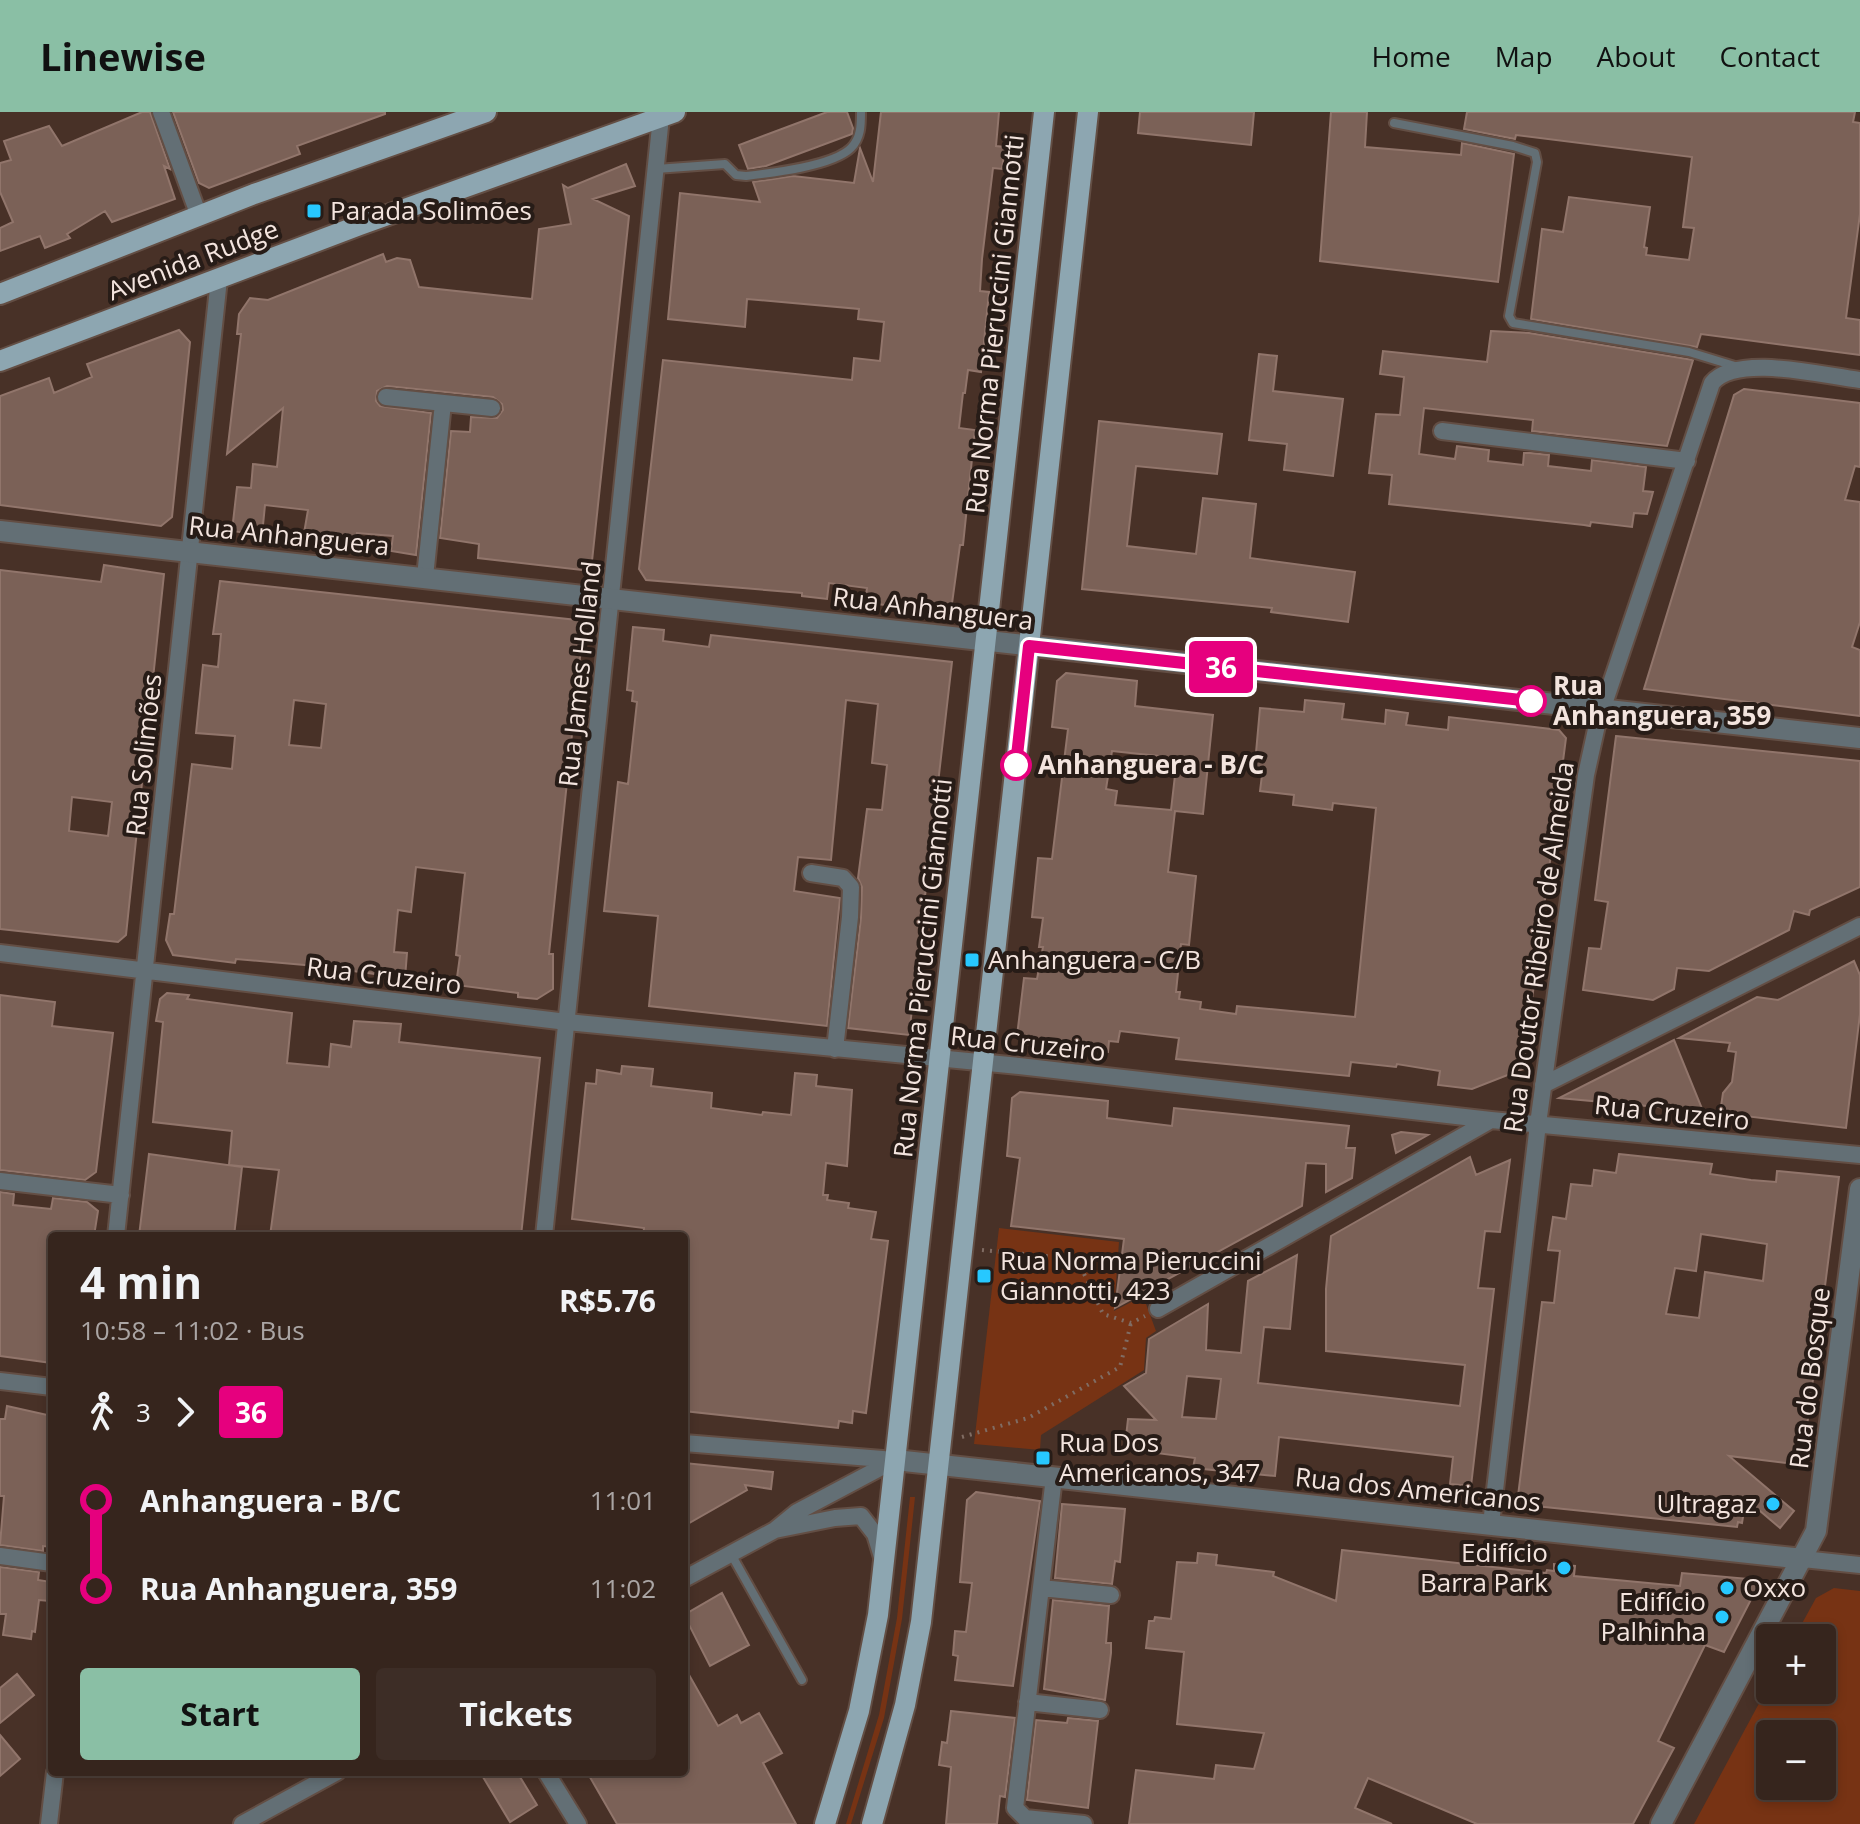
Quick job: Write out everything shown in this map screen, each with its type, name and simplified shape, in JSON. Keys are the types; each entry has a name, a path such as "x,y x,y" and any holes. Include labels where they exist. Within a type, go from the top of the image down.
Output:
{"main road":[{"name":"Avenida Rudge","path":"0,294 199,216 486,112"},
{"name":"Rua Norma Pieruccini Giannotti","path":"825,1824 859,1711 878,1615 1044,112"},
{"path":"872,1824 902,1717 915,1656 1088,112"},
{"name":"Avenida Rudge","path":"0,361 360,225 668,115"}],"street":[{"path":"161,112 199,216"},
{"name":"Rua James Holland","path":"544,1232 656,169 668,115"},
{"name":"Rua Solimões","path":"116,1232 219,279"},
{"path":"1739,368 1860,380"},
{"name":"Rua Doutor Ribeiro de Almeida","path":"1491,1524 1538,1124 1586,775 1604,709 1708,393 1718,376 1739,368"},
{"path":"386,397 492,408"},
{"path":"425,577 443,403"},
{"path":"1442,431 1687,461"},
{"name":"Rua Anhanguera","path":"0,531 1860,738"},
{"path":"811,873 843,878 851,887 835,1049"},
{"path":"1543,1085 1860,926"},
{"name":"Rua Cruzeiro","path":"0,953 567,1022 983,1062 1491,1120 1860,1155"},
{"path":"1158,1309 1491,1120"},
{"path":"0,1181 121,1195"},
{"name":"Rua do Bosque","path":"1661,1824 1816,1531 1860,1189"},
{"path":"0,1381 48,1387"},
{"name":"Rua dos Americanos","path":"688,1443 895,1460 1860,1565"},
{"path":"688,1577 775,1530 797,1512 895,1460"},
{"path":"1054,1477 1016,1811 1025,1818 1084,1824"},
{"path":"775,1530 861,1516 875,1534 883,1568"},
{"path":"0,1556 48,1562"},
{"path":"1041,1588 1111,1595"},
{"path":"1027,1702 1100,1710"},
{"path":"49,1824 55,1776"},
{"path":"242,1824 330,1776"},
{"path":"548,1776 578,1824"}],"lane":[{"path":"656,169 725,164 736,175 746,176 818,163 842,155 854,146 860,133 861,112"},
{"path":"1394,123 1535,153 1537,162 1509,316 1513,323 1689,352 1739,368"},
{"path":"731,1554 802,1680"}],"path":[{"path":"982,1250 1077,1259 1103,1314 1131,1323 1158,1309"},
{"path":"962,1437 1028,1418 1120,1367 1131,1323"}],"shaded area":[{"path":"999,1228 1119,1242 1114,1311 1143,1296 1156,1331 1146,1338 1144,1370 1041,1435 1040,1450 974,1444"},
{"path":"910,1497 915,1497 902,1619 884,1718 851,1824 846,1824 879,1715 897,1618"},
{"path":"1834,1588 1860,1591 1860,1824 1694,1824 1759,1704 1836,1704 1836,1624 1802,1624 1816,1598"}],"building":[{"path":"142,112 150,112 170,169 164,166 175,199 112,222 105,211 67,234 70,238 45,248 40,236 0,251 0,228 13,222 0,192 0,163 11,160 4,141 49,126 62,146"},
{"path":"173,112 385,114 297,146 300,154 209,188 199,183"},
{"path":"827,112 847,112 852,134 766,166 748,169 739,145"},
{"path":"881,112 999,112 996,146 1005,147 1002,169 993,168 982,259 980,291 989,292 981,372 968,370 963,393 959,428 975,430 963,545 960,545 951,611 865,603 867,588 829,583 827,599 802,596 802,593 646,580 639,569 663,360 852,380 854,358 880,361 884,322 858,319 859,309 747,299 745,327 668,319 680,193 760,202 753,182 793,176 854,183 860,148 873,182"},
{"path":"1140,112 1254,112 1251,145 1138,133"},
{"path":"1331,112 1367,112 1365,147 1461,155 1462,143 1514,154 1498,282 1320,261"},
{"path":"1467,112 1855,112 1853,122 1860,123 1860,214 1846,318 1860,320 1860,355 1701,334 1697,347 1531,319 1542,229 1563,232 1569,197 1650,207 1644,247 1647,248 1646,255 1689,260 1694,228 1683,227 1692,157 1516,135 1515,139 1464,129"},
{"path":"626,164 635,186 593,199 629,216 592,561 582,570 478,558 479,544 440,538 451,431 470,432 471,417 497,418 503,410 502,404 493,397 387,386 377,391 376,401 380,406 431,413 416,555 391,551 393,536 357,533 356,543 303,539 308,510 265,505 262,535 232,531 237,487 251,488 253,464 277,467 283,408 227,454 241,334 237,334 239,314 250,298 268,300 383,254 386,262 397,258 410,260 419,287 532,299 539,229 571,224 563,185 568,188"},
{"path":"179,330 190,342 172,517 161,526 0,505 0,396 49,378 54,393 92,377 87,364"},
{"path":"1491,331 1529,333 1693,360 1667,446 1532,431 1533,420 1424,408 1419,454 1455,459 1457,446 1489,450 1488,461 1523,465 1524,453 1530,453 1549,455 1548,466 1591,471 1592,460 1646,467 1643,491 1653,492 1647,514 1634,513 1632,527 1591,522 1590,526 1389,504 1392,475 1369,473 1376,414 1400,415 1404,377 1380,374 1383,351 1487,362"},
{"path":"1259,354 1277,356 1273,391 1343,399 1333,476 1284,470 1287,444 1249,440"},
{"path":"1744,389 1860,403 1860,467 1855,466 1845,500 1860,502 1860,622 1852,647 1860,650 1860,716 1644,689 1734,395"},
{"path":"1099,421 1222,434 1217,474 1136,466 1127,546 1196,554 1203,498 1256,504 1250,558 1355,572 1348,622 1271,612 1272,608 1082,589"},
{"path":"104,565 164,574 126,935 118,942 0,929 0,570 101,582","holes":["72,797 112,802 108,836 69,831"]},
{"path":"220,581 577,620 583,629 549,954 553,954 553,989 537,999 518,997 518,993 456,985 460,956 456,955 465,873 416,867 411,912 398,910 394,952 407,953 405,978 316,966 236,959 235,963 173,955 166,940 170,914 174,914 192,764 232,769 235,736 196,733 203,665 218,667 221,634 213,634","holes":["294,700 326,704 321,748 289,745"]},
{"path":"633,627 664,630 663,641 709,647 711,635 952,662 909,1035 848,1028 861,918 862,887 858,878 867,809 882,810 887,765 872,763 878,704 846,700 831,860 798,857 794,891 840,898 827,1026 649,1006 658,916 604,911 618,782 628,784 637,702 632,701 633,691 627,690"},
{"path":"1066,673 1137,681 1135,706 1213,715 1203,814 1175,811 1168,872 1196,876 1189,945 1181,944 1176,992 1180,992 1179,999 1201,1002 1200,1009 1236,1014 1237,1006 1355,1017 1376,808 1333,803 1332,810 1293,805 1294,795 1260,791 1262,775 1254,775 1260,708 1304,712 1305,700 1344,704 1342,719 1385,724 1386,710 1408,713 1406,725 1448,730 1449,717 1559,730 1566,738 1523,1069 1472,1089 1438,1085 1440,1071 1397,1064 1396,1067 1351,1062 1349,1076 1176,1059 1179,1038 1120,1031 1118,1042 1109,1041 1108,1052 1023,1044 1017,1036 1024,978 1037,979 1043,947 1039,947 1043,918 1032,917 1038,858 1052,859 1068,729 1052,727 1057,681","holes":["1112,751 1177,758 1171,810 1115,805 1117,791 1106,789"]},
{"path":"1616,736 1860,761 1860,887 1810,910 1809,915 1794,911 1789,930 1709,971 1677,968 1674,989 1653,1000 1583,990 1589,948 1601,949 1608,902 1595,900"},
{"path":"1854,961 1860,975 1860,1014 1846,1128 1720,1113 1723,1093 1732,1082 1736,1052 1728,1051 1730,1043 1679,1038 1757,997 1778,1000"},
{"path":"167,993 189,995 187,999 292,1013 287,1063 329,1067 331,1044 351,1047 354,1021 401,1024 399,1042 540,1058 521,1232 271,1232 279,1170 229,1165 232,1131 153,1122 163,1022 156,1021 160,999"},
{"path":"0,995 55,1002 52,1026 113,1033 96,1172 85,1180 0,1170"},
{"path":"1674,1040 1703,1111 1559,1098"},
{"path":"622,1066 653,1069 651,1086 712,1093 711,1108 762,1115 763,1112 791,1115 795,1073 817,1075 816,1086 852,1090 847,1166 826,1163 823,1195 828,1195 827,1200 849,1203 848,1208 876,1212 871,1239 888,1241 866,1413 853,1411 852,1423 839,1421 838,1428 688,1411 688,1232 644,1232 644,1228 572,1219 586,1083 596,1084 597,1070 621,1074"},
{"path":"1020,1092 1108,1101 1107,1118 1172,1126 1174,1108 1349,1126 1346,1148 1355,1148 1352,1178 1326,1192 1326,1164 1306,1163 1302,1206 1115,1308 1124,1239 1011,1226 1020,1158 1007,1156 1012,1098"},
{"path":"1401,1132 1428,1135 1396,1153 1392,1135"},
{"path":"149,1154 242,1167 234,1232 139,1232"},
{"path":"1619,1154 1712,1164 1710,1174 1751,1180 1776,1182 1777,1171 1839,1177 1802,1465 1729,1456 1794,1511 1780,1528 1746,1499 1742,1523 1738,1522 1737,1527 1535,1506 1524,1504 1518,1496 1542,1302 1554,1303 1560,1251 1548,1250 1553,1217 1566,1219 1571,1184 1592,1186 1594,1170 1616,1173","holes":["1701,1234 1767,1244 1763,1281 1705,1272 1699,1318 1666,1314 1675,1268 1696,1271"]},
{"path":"1470,1157 1476,1175 1510,1160 1500,1232 1485,1231 1478,1288 1494,1289 1471,1486 1450,1484 1453,1457 1279,1437 1275,1476 1193,1468 1195,1458 1141,1451 1142,1438 1126,1437 1128,1419 1156,1420 1124,1386 1146,1373 1149,1339 1208,1304 1206,1350 1241,1353 1248,1281 1297,1255 1290,1329 1264,1327 1258,1383 1460,1406 1465,1365 1326,1351 1326,1289 1331,1236","holes":["1187,1376 1221,1379 1216,1419 1182,1417"]},
{"path":"0,1192 14,1194 13,1205 51,1209 53,1198 87,1202 98,1211 95,1232 48,1232 48,1362 0,1356"},
{"path":"7,1406 48,1415 48,1547 43,1546 43,1551 0,1545 4,1496 0,1496 0,1419 5,1419"},
{"path":"688,1463 773,1472 771,1489 745,1485 747,1490 688,1524"},
{"path":"976,1492 1040,1501 1013,1686 955,1680 958,1656 953,1655 955,1631 966,1632 972,1583 960,1582 967,1500"},
{"path":"1062,1504 1125,1509 1120,1562 1115,1561 1112,1584 1055,1578"},
{"path":"1342,1550 1546,1573 1547,1570 1554,1571 1554,1564 1575,1566 1574,1576 1680,1586 1682,1573 1761,1580 1724,1652 1705,1645 1658,1741 1674,1748 1633,1824 1477,1824 1368,1778 1355,1808 1392,1824 1129,1824 1136,1770 1214,1779 1216,1765 1254,1769 1264,1733 1177,1724 1184,1652 1146,1648 1149,1621 1154,1621 1155,1617 1171,1619 1177,1562 1197,1563 1198,1553 1217,1555 1216,1565 1274,1572 1273,1576 1336,1601"},
{"path":"0,1567 39,1572 38,1580 48,1582 48,1601 39,1600 35,1632 32,1631 31,1639 3,1635 6,1614 0,1614"},
{"path":"722,1593 749,1645 710,1666 688,1623 688,1613"},
{"path":"1053,1600 1109,1606 1106,1643 1111,1643 1111,1653 1105,1700 1044,1689"},
{"path":"688,1673 718,1726 737,1715 741,1723 759,1713 782,1753 763,1763 796,1824 617,1824 589,1776 688,1776"},
{"path":"17,1674 34,1695 0,1723 0,1688"},
{"path":"951,1711 1015,1718 1005,1797 1000,1796 997,1824 946,1824 951,1767 939,1765 942,1742 947,1743"},
{"path":"1068,1718 1098,1721 1088,1808 1027,1800 1036,1720 1067,1723"},
{"path":"0,1735 20,1759 0,1776"},
{"path":"482,1776 519,1776 537,1805 510,1822"}],"bus line":[{"name":"36","path":"1016,765 1029,646 1531,701"}],"place":[{"name":"Parada Solimões","path":"314,211"},
{"name":"Rua Anhanguera, 359","path":"1531,701"},
{"name":"Anhanguera - B/C","path":"1016,765"},
{"name":"Anhanguera - C/B","path":"972,960"},
{"name":"Rua Norma Pieruccini Giannotti, 423","path":"984,1276"},
{"name":"Rua Dos Americanos, 347","path":"1043,1458"},
{"name":"Ultragaz","path":"1773,1504"},
{"name":"Edifício Barra Park","path":"1564,1568"},
{"name":"Oxxo","path":"1727,1588"},
{"name":"Edifício Palhinha","path":"1722,1617"}]}
